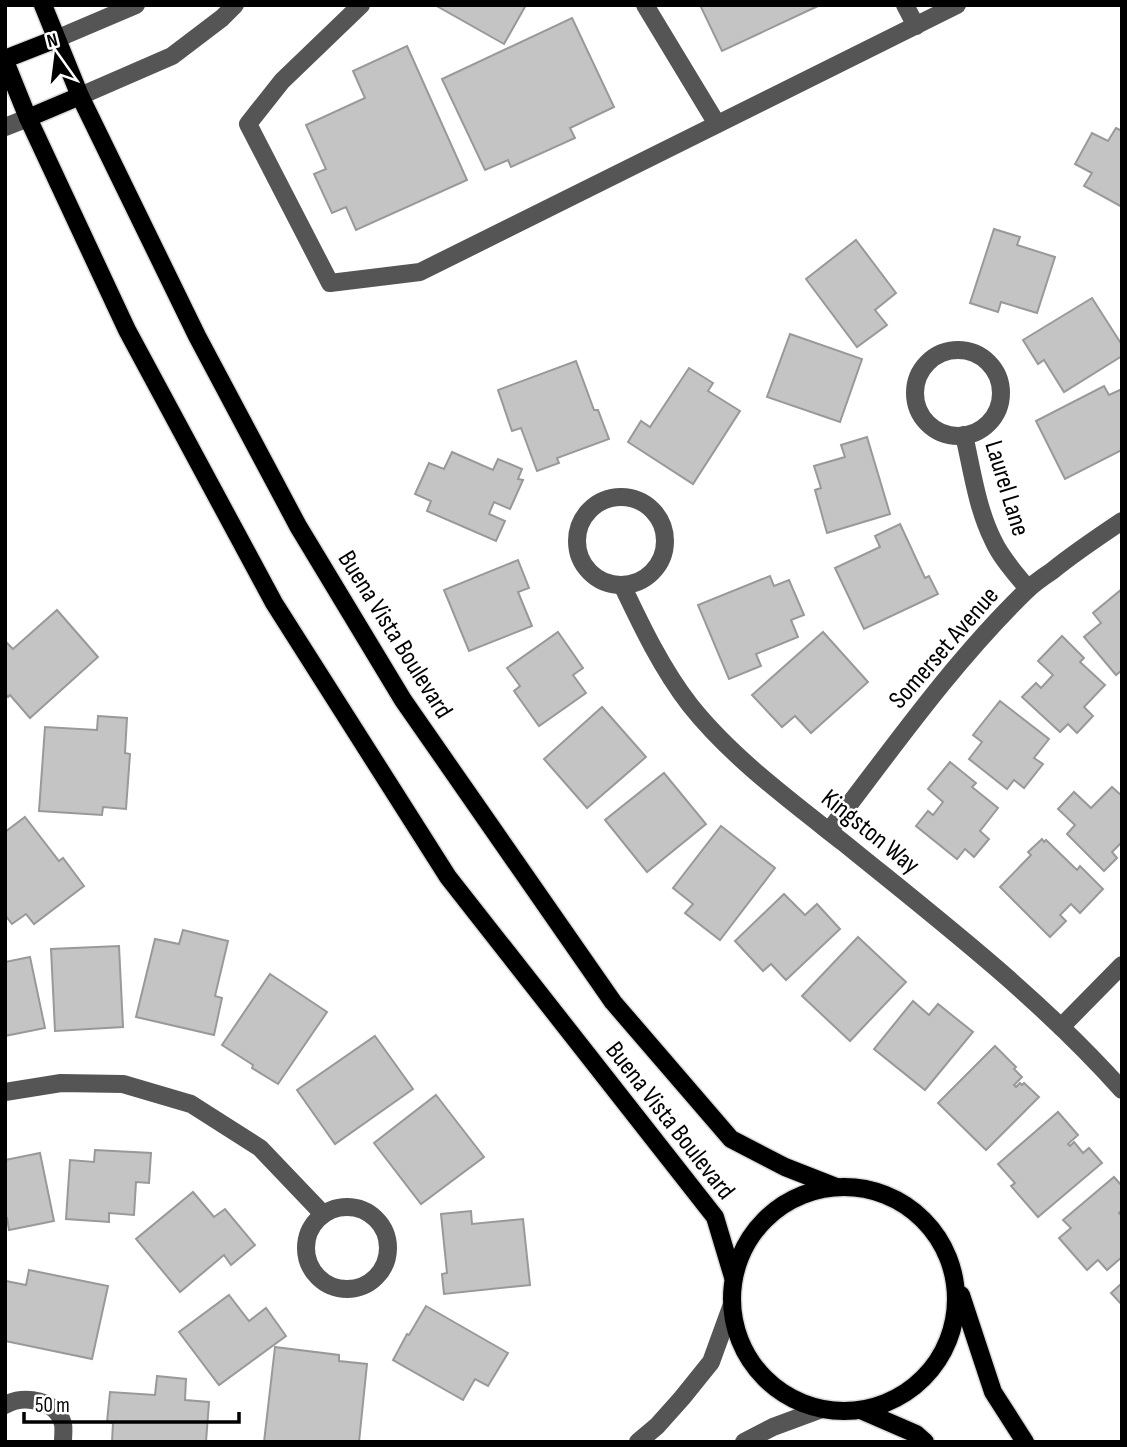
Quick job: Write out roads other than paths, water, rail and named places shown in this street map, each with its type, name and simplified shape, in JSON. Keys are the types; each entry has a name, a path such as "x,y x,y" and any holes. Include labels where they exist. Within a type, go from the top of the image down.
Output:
{"main road":[{"name":"Buena Vista Boulevard","path":"43,5 80,96 197,336 285,502 403,700 613,1002 731,1139 785,1167 836,1187"},
{"path":"5,60 56,39"},
{"name":"Buena Vista Boulevard","path":"5,60 28,118 127,330 274,603 448,877 715,1217 733,1277"},
{"path":"28,118 80,96"},
{"name":"Buena Vista Boulevard","path":"955,1276 957,1312 947,1347 926,1377 898,1399 863,1411 819,1410 786,1396 758,1373 739,1342 731,1307 733,1277 746,1243 769,1215 800,1196 836,1187 868,1189 899,1200 925,1220 944,1246 955,1276 993,1392 1025,1442"},
{"name":"Buena Vista Boulevard","path":"863,1411 916,1434 925,1442"}],"street":[{"path":"56,39 136,5"},
{"path":"80,96 172,56 235,5"},
{"path":"361,5 282,81 248,124 330,283 420,272 957,5"},
{"path":"645,5 717,124"},
{"path":"905,5 916,26"},
{"path":"5,127 28,118"},
{"name":"Laurel Lane","path":"952,350 965,350 989,363 997,374 1001,387 1001,400 996,413 977,431 964,435 949,435 935,429 924,419 917,406 915,391 918,377 926,364 938,355 952,350"},
{"name":"Laurel Lane","path":"964,435 980,505 993,541 1028,589"},
{"path":"620,497 636,499 649,507 659,518 665,532 665,548 660,562 650,574 638,582 622,585 596,578 579,556 577,542 579,528 594,506 607,499 620,497"},
{"name":"Somerset Avenue","path":"829,831 961,661 1028,589 1122,521"},
{"name":"Kingston Way","path":"622,585 648,642 690,705 728,746 1028,996 1122,1090"},
{"path":"1061,1027 1122,965"},
{"path":"5,1092 61,1083 123,1084 191,1104 260,1149 323,1214"},
{"path":"358,1207 368,1212 384,1229 389,1252 386,1264 370,1282 358,1288 332,1287 313,1271 305,1247 308,1234 323,1214 334,1208 358,1207"},
{"path":"638,1442 657,1426 711,1362 731,1307"},
{"path":"5,1405 30,1399 51,1406 63,1423 63,1442"},
{"path":"744,1442 773,1427 819,1410"}]}
